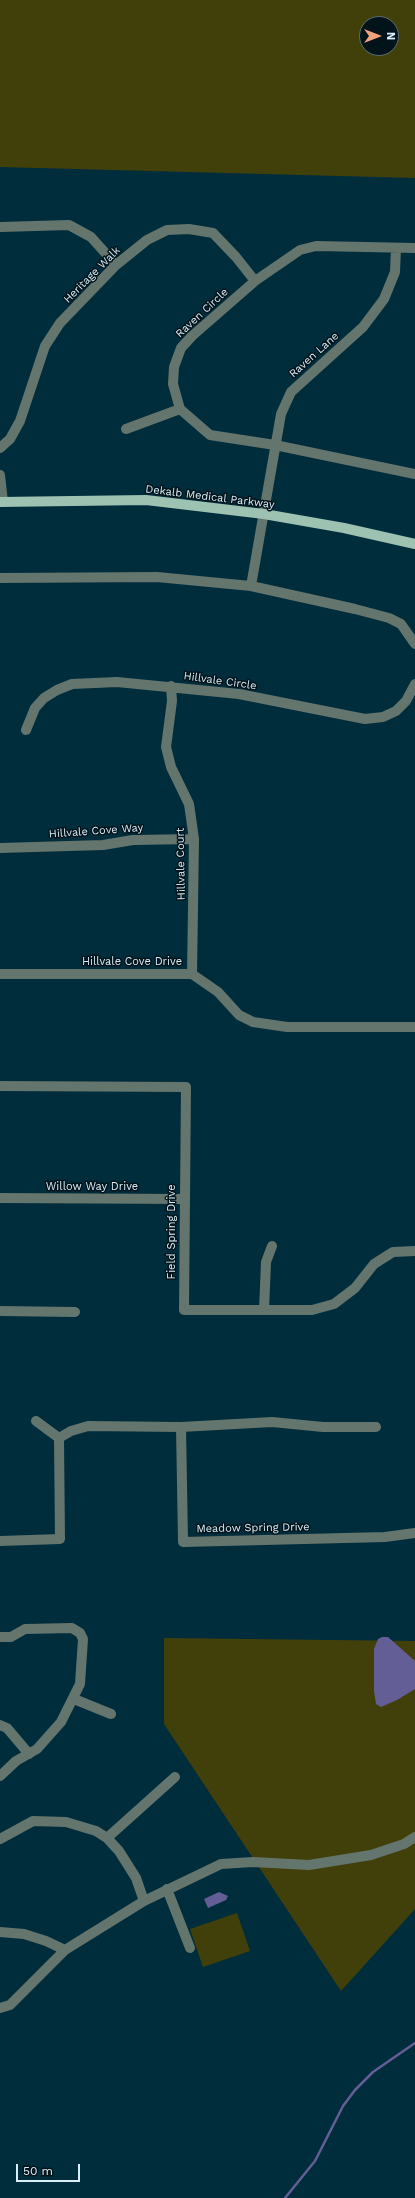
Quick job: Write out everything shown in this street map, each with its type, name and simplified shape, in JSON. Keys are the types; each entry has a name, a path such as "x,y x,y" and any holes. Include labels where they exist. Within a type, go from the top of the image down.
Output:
{"main road":[{"name":"Dekalb Medical Parkway","path":"2,502 146,500 264,514 344,528 415,544"}],"street":[{"path":"1,227 69,225 91,237 116,265"},
{"name":"Heritage Walk","path":"0,448 10,439 20,421 45,346 60,323 116,265 147,240 167,230 189,229 213,233 236,256 255,281"},
{"name":"Raven Circle","path":"180,408 173,384 174,367 181,348 192,336 255,281 300,250 316,246 415,248"},
{"name":"Raven Lane","path":"251,586 281,414 291,392 363,327 384,299 395,272 396,248"},
{"path":"126,429 180,408 210,435 275,445 415,474"},
{"path":"0,475 2,502"},
{"path":"0,578 157,577 251,586 355,609 388,618 401,624 415,644"},
{"name":"Hillvale Circle","path":"26,730 35,708 44,698 57,690 72,684 117,682 171,686 239,694 365,719 383,717 396,711 406,700 415,684"},
{"name":"Hillvale Court","path":"171,686 172,701 166,747 171,766 189,804 194,839 192,974"},
{"name":"Hillvale Cove Way","path":"0,848 103,845 132,840 194,839"},
{"name":"Hillvale Cove Drive","path":"0,974 192,974 218,992 239,1015 253,1022 287,1027 415,1027"},
{"name":"Field Spring Drive","path":"0,1086 186,1087 184,1310 312,1310 334,1304 355,1288 374,1264 394,1252 415,1251"},
{"name":"Willow Way Drive","path":"0,1198 184,1199"},
{"path":"264,1310 266,1262 272,1246"},
{"path":"0,1311 75,1312"},
{"path":"36,1421 59,1438"},
{"path":"59,1438 71,1431 88,1426 181,1427 265,1422 324,1427 376,1426"},
{"name":"Meadow Spring Drive","path":"181,1427 183,1542 385,1537 415,1533"},
{"path":"0,1541 60,1540 59,1438"},
{"path":"0,1637 10,1636 25,1629 72,1628 80,1633 83,1639 80,1684 74,1699 61,1722 47,1740 29,1754 16,1761 0,1776"},
{"path":"74,1699 111,1714"},
{"path":"0,1724 7,1728 29,1754"},
{"path":"107,1838 175,1777"},
{"path":"0,1839 33,1821 66,1822 96,1831 107,1838 119,1851 136,1878 144,1901"},
{"path":"0,2008 10,2005 65,1950 144,1901 221,1864 253,1862 309,1865 371,1854 404,1844 415,1837"},
{"path":"167,1889 190,1948"},
{"path":"0,1932 24,1934 46,1940 65,1950"}],"shaded area":[{"path":"0,0 415,0 415,178 0,167"},
{"path":"388,1637 415,1661 415,1689 397,1700 381,1707 376,1704 374,1691 374,1649 378,1639"},
{"path":"164,1638 415,1641 415,1909 341,1991 164,1724"},
{"path":"219,1892 228,1896 226,1900 208,1908 204,1899"},
{"path":"237,1913 250,1951 203,1967 190,1929"}],"waterway":[{"path":"285,2198 315,2161 343,2106 355,2090 373,2072 415,2043"}]}
